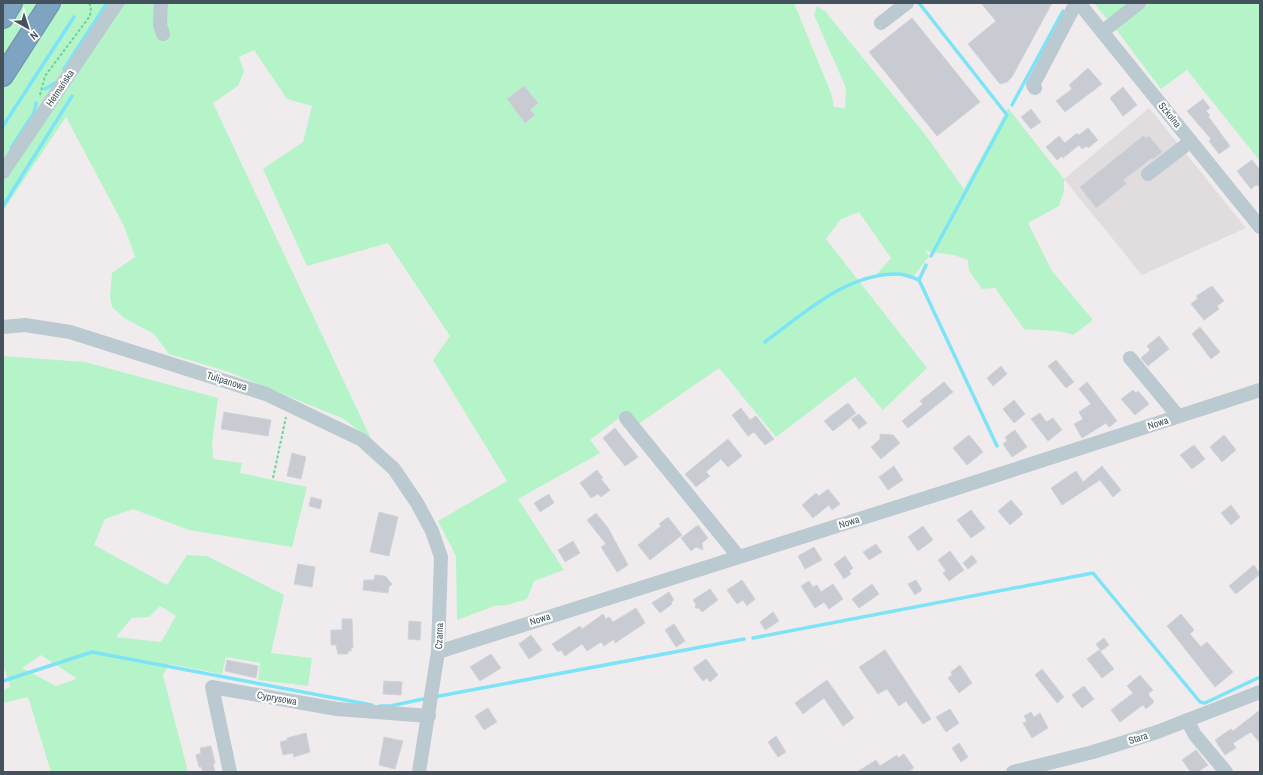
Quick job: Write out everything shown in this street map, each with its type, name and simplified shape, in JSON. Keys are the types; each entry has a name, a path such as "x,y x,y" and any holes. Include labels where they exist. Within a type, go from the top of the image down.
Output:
{"highway":[{"path":"3,18 12,3"},
{"path":"3,76 50,3"}],"street":[{"name":"Hetmańska","path":"3,172 117,3"},
{"path":"161,3 160,25 163,34"},
{"path":"881,23 907,3"},
{"path":"1035,88 1034,85 1078,3"},
{"name":"Szkolna","path":"1078,3 1260,227"},
{"path":"1102,32 1139,3"},
{"path":"1148,174 1191,141"},
{"name":"Tulipanowa","path":"3,328 24,325 70,332 259,391 362,440 394,469 417,503"},
{"path":"1130,358 1178,416"},
{"name":"Nowa","path":"438,652 738,556 951,490 1260,390"},
{"path":"626,418 738,556"},
{"name":"Czarna","path":"417,503 432,530 441,558 438,652 432,698 419,772"},
{"name":"Cyprysowa","path":"230,772 212,687 337,708 429,716"},
{"name":"Stara","path":"1013,772 1093,752 1157,732 1260,692"},
{"path":"1187,720 1195,735 1226,772"}],"path":[{"path":"40,95 44,76 90,16 91,8 89,3"},
{"path":"273,478 289,404"}],"shaded area":[{"path":"1149,108 1246,228 1142,275 1064,179"}],"green space":[{"path":"3,3 794,3 831,93 834,107 845,108 846,88 814,15 817,6 826,12 924,133 964,189 1008,108 1064,179 1064,191 1059,206 1028,223 1052,271 1093,320 1073,335 1055,331 1024,329 995,288 982,289 969,271 968,260 954,255 925,251 929,256 914,276 875,276 891,258 859,212 841,219 826,239 927,368 883,410 855,377 776,437 719,368 630,430 619,418 590,440 600,453 518,499 564,570 534,581 527,599 507,605 494,606 457,620 456,556 438,521 507,481 433,360 450,336 388,243 307,266 263,169 303,142 312,106 287,99 254,50 239,57 244,71 238,86 213,103 372,441 344,419 229,372 169,354 154,334 124,318 112,307 110,297 112,273 135,257 124,226 66,117 3,211"},
{"path":"1094,3 1130,3 1109,22"},
{"path":"1149,3 1260,3 1260,161 1187,70 1161,89 1115,28"},
{"path":"3,356 85,362 218,398 212,444 213,459 242,463 240,473 307,487 292,547 189,530 133,509 105,519 94,545 167,585 187,555 207,556 284,595 271,653 312,658 308,686 258,680 260,663 226,657 222,674 169,664 163,675 188,772 51,772 28,697 3,703 3,690 10,687 3,664","holes":["160,606 176,616 161,642 116,637 132,618 149,617","41,655 76,678 76,679 56,686 22,668"]}],"building":[{"path":"981,3 1052,3 1012,77 1007,82 1000,84 968,44 996,21"},
{"path":"912,18 980,102 937,136 869,52"},
{"path":"1088,68 1102,84 1065,112 1056,101 1072,89 1069,85"},
{"path":"524,86 538,103 530,110 535,115 525,123 507,99"},
{"path":"1123,87 1137,105 1123,116 1110,98"},
{"path":"1203,99 1210,108 1206,111 1210,115 1208,116 1230,146 1219,154 1209,141 1211,139 1187,111"},
{"path":"1031,109 1041,122 1031,129 1021,117"},
{"path":"1088,128 1098,140 1088,148 1087,146 1082,149 1079,145 1063,158 1062,156 1057,160 1046,147 1059,136 1065,143 1077,133 1079,135"},
{"path":"1143,136 1146,138 1149,136 1162,152 1123,180 1126,184 1096,208 1080,187"},
{"path":"1252,160 1260,170 1260,186 1256,185 1251,189 1237,171"},
{"path":"1212,286 1224,301 1217,306 1219,309 1204,320 1191,304 1198,298 1196,296"},
{"path":"1200,327 1220,352 1211,359 1192,334"},
{"path":"1159,336 1169,349 1148,366 1141,358 1150,350 1147,346"},
{"path":"1056,360 1074,382 1066,388 1048,366"},
{"path":"1001,366 1007,374 993,386 987,378"},
{"path":"944,382 953,392 908,428 902,421 923,404 920,401"},
{"path":"1087,382 1117,421 1109,427 1106,423 1082,438 1074,424 1083,419 1079,412 1091,404 1079,389"},
{"path":"1133,390 1136,393 1138,391 1149,404 1135,415 1121,399"},
{"path":"1014,400 1025,414 1014,423 1003,409"},
{"path":"848,403 856,413 833,431 824,421"},
{"path":"741,408 750,420 756,416 774,439 765,445 754,432 748,436 732,415"},
{"path":"224,412 271,420 268,436 221,429"},
{"path":"1040,413 1046,422 1053,418 1062,430 1048,441 1031,419"},
{"path":"859,414 867,423 859,429 851,419"},
{"path":"615,428 638,457 625,466 603,438"},
{"path":"1015,430 1027,447 1012,457 1003,444 1007,441 1005,437"},
{"path":"880,434 893,435 900,443 881,459 871,447 880,439"},
{"path":"969,435 983,452 967,465 953,448"},
{"path":"1224,435 1236,450 1222,462 1210,447"},
{"path":"728,439 742,456 728,467 721,459 706,472 710,476 696,487 685,474"},
{"path":"1194,445 1205,459 1192,469 1180,455"},
{"path":"292,453 306,457 301,479 287,476"},
{"path":"894,466 903,480 888,490 879,477"},
{"path":"1102,466 1121,490 1113,497 1100,480 1062,505 1051,488 1076,471 1083,482"},
{"path":"597,470 603,478 601,479 610,490 601,497 598,494 591,498 580,483"},
{"path":"828,489 840,504 832,510 829,505 813,518 802,505 816,493 819,496"},
{"path":"549,494 554,503 540,512 534,503"},
{"path":"311,497 322,500 320,509 309,506"},
{"path":"1011,500 1023,514 1010,525 998,511"},
{"path":"1231,505 1240,517 1231,525 1221,513"},
{"path":"971,510 985,528 971,538 957,520"},
{"path":"379,512 398,517 389,556 370,552"},
{"path":"596,513 608,528 628,565 617,572 601,547 606,544 587,520"},
{"path":"668,517 682,535 650,560 638,545 661,526 659,524"},
{"path":"698,525 708,538 702,543 703,550 696,547 691,551 681,538"},
{"path":"923,526 933,540 918,551 908,537"},
{"path":"573,541 580,553 565,562 558,550"},
{"path":"876,544 882,552 869,560 863,552"},
{"path":"814,547 822,560 805,569 798,556"},
{"path":"950,551 964,570 949,581 943,573 946,571 938,560"},
{"path":"972,555 977,562 968,569 963,563"},
{"path":"845,556 853,568 849,571 851,574 844,579 834,564"},
{"path":"298,564 315,567 312,587 294,584"},
{"path":"1254,565 1260,574 1236,594 1229,586"},
{"path":"375,575 385,576 392,584 389,587 388,593 363,590 364,580 374,580"},
{"path":"742,580 755,599 747,606 743,600 737,604 727,590"},
{"path":"916,580 922,590 915,595 908,584"},
{"path":"809,581 813,587 817,585 821,592 833,584 843,599 829,609 824,602 815,608 801,586"},
{"path":"872,584 879,594 859,608 852,599"},
{"path":"710,589 718,600 702,612 699,608 695,608 696,604 693,600"},
{"path":"669,592 674,600 671,602 672,604 660,613 652,603"},
{"path":"636,608 645,623 615,643 614,639 604,646 601,642 587,651 582,644 565,656 561,650 558,652 552,644 580,626 582,629 603,614 606,619 609,617 613,622"},
{"path":"773,612 779,621 765,630 760,622"},
{"path":"1181,614 1194,630 1190,634 1201,647 1207,642 1233,672 1215,687 1167,626"},
{"path":"342,619 352,619 353,648 351,648 351,651 348,651 348,654 338,654 336,645 331,645 331,630 342,630"},
{"path":"409,621 421,622 420,640 408,639"},
{"path":"674,624 685,641 676,647 665,630"},
{"path":"531,635 542,650 529,659 519,644"},
{"path":"1104,638 1109,645 1101,651 1096,644"},
{"path":"885,650 931,719 923,724 906,701 899,706 887,689 878,694 859,667"},
{"path":"1099,650 1114,669 1102,678 1087,659"},
{"path":"491,654 501,668 480,681 470,667"},
{"path":"706,659 718,675 710,682 707,678 703,681 693,668"},
{"path":"227,660 258,666 256,678 225,671"},
{"path":"960,665 972,683 959,693 948,678 952,675 951,672"},
{"path":"1042,669 1064,697 1057,703 1035,675"},
{"path":"1140,675 1153,690 1148,694 1154,702 1146,709 1143,705 1120,722 1111,710 1133,693 1127,686"},
{"path":"827,680 854,718 843,726 824,698 803,714 795,703"},
{"path":"384,681 402,682 401,695 383,694"},
{"path":"1084,686 1094,699 1082,708 1072,695"},
{"path":"488,708 497,722 484,730 475,716"},
{"path":"950,709 959,723 946,732 936,717"},
{"path":"1260,710 1260,743 1251,732 1233,743 1236,748 1225,755 1215,740 1231,729 1233,731"},
{"path":"1031,712 1034,717 1040,713 1048,728 1032,738 1023,723 1027,721 1024,716"},
{"path":"306,733 310,752 294,757 293,753 283,755 280,742 287,740 287,738"},
{"path":"776,736 786,752 778,757 768,742"},
{"path":"384,737 403,741 395,769 379,765"},
{"path":"959,743 968,757 961,762 952,748"},
{"path":"211,746 215,763 213,764 215,772 203,772 201,767 199,767 196,755 201,753 200,748"},
{"path":"1196,750 1208,765 1198,772 1191,772 1182,760"},
{"path":"904,754 914,768 908,772 857,772 876,760 880,766 897,755 898,758"}],"waterway":[{"path":"64,69 107,3"},
{"path":"919,3 1007,115 931,256"},
{"path":"1012,105 1063,11"},
{"path":"3,126 74,17"},
{"path":"45,89 55,83"},
{"path":"3,206 72,96"},
{"path":"11,148 34,113 36,103"},
{"path":"926,265 919,280 997,446"},
{"path":"765,342 811,307 844,287 861,280 879,275 898,274 906,275 919,280"},
{"path":"753,638 1093,573 1200,702 1205,703 1260,677"},
{"path":"434,697 744,639"},
{"path":"3,681 92,652 372,705"},
{"path":"380,706 390,706 428,698"}]}
